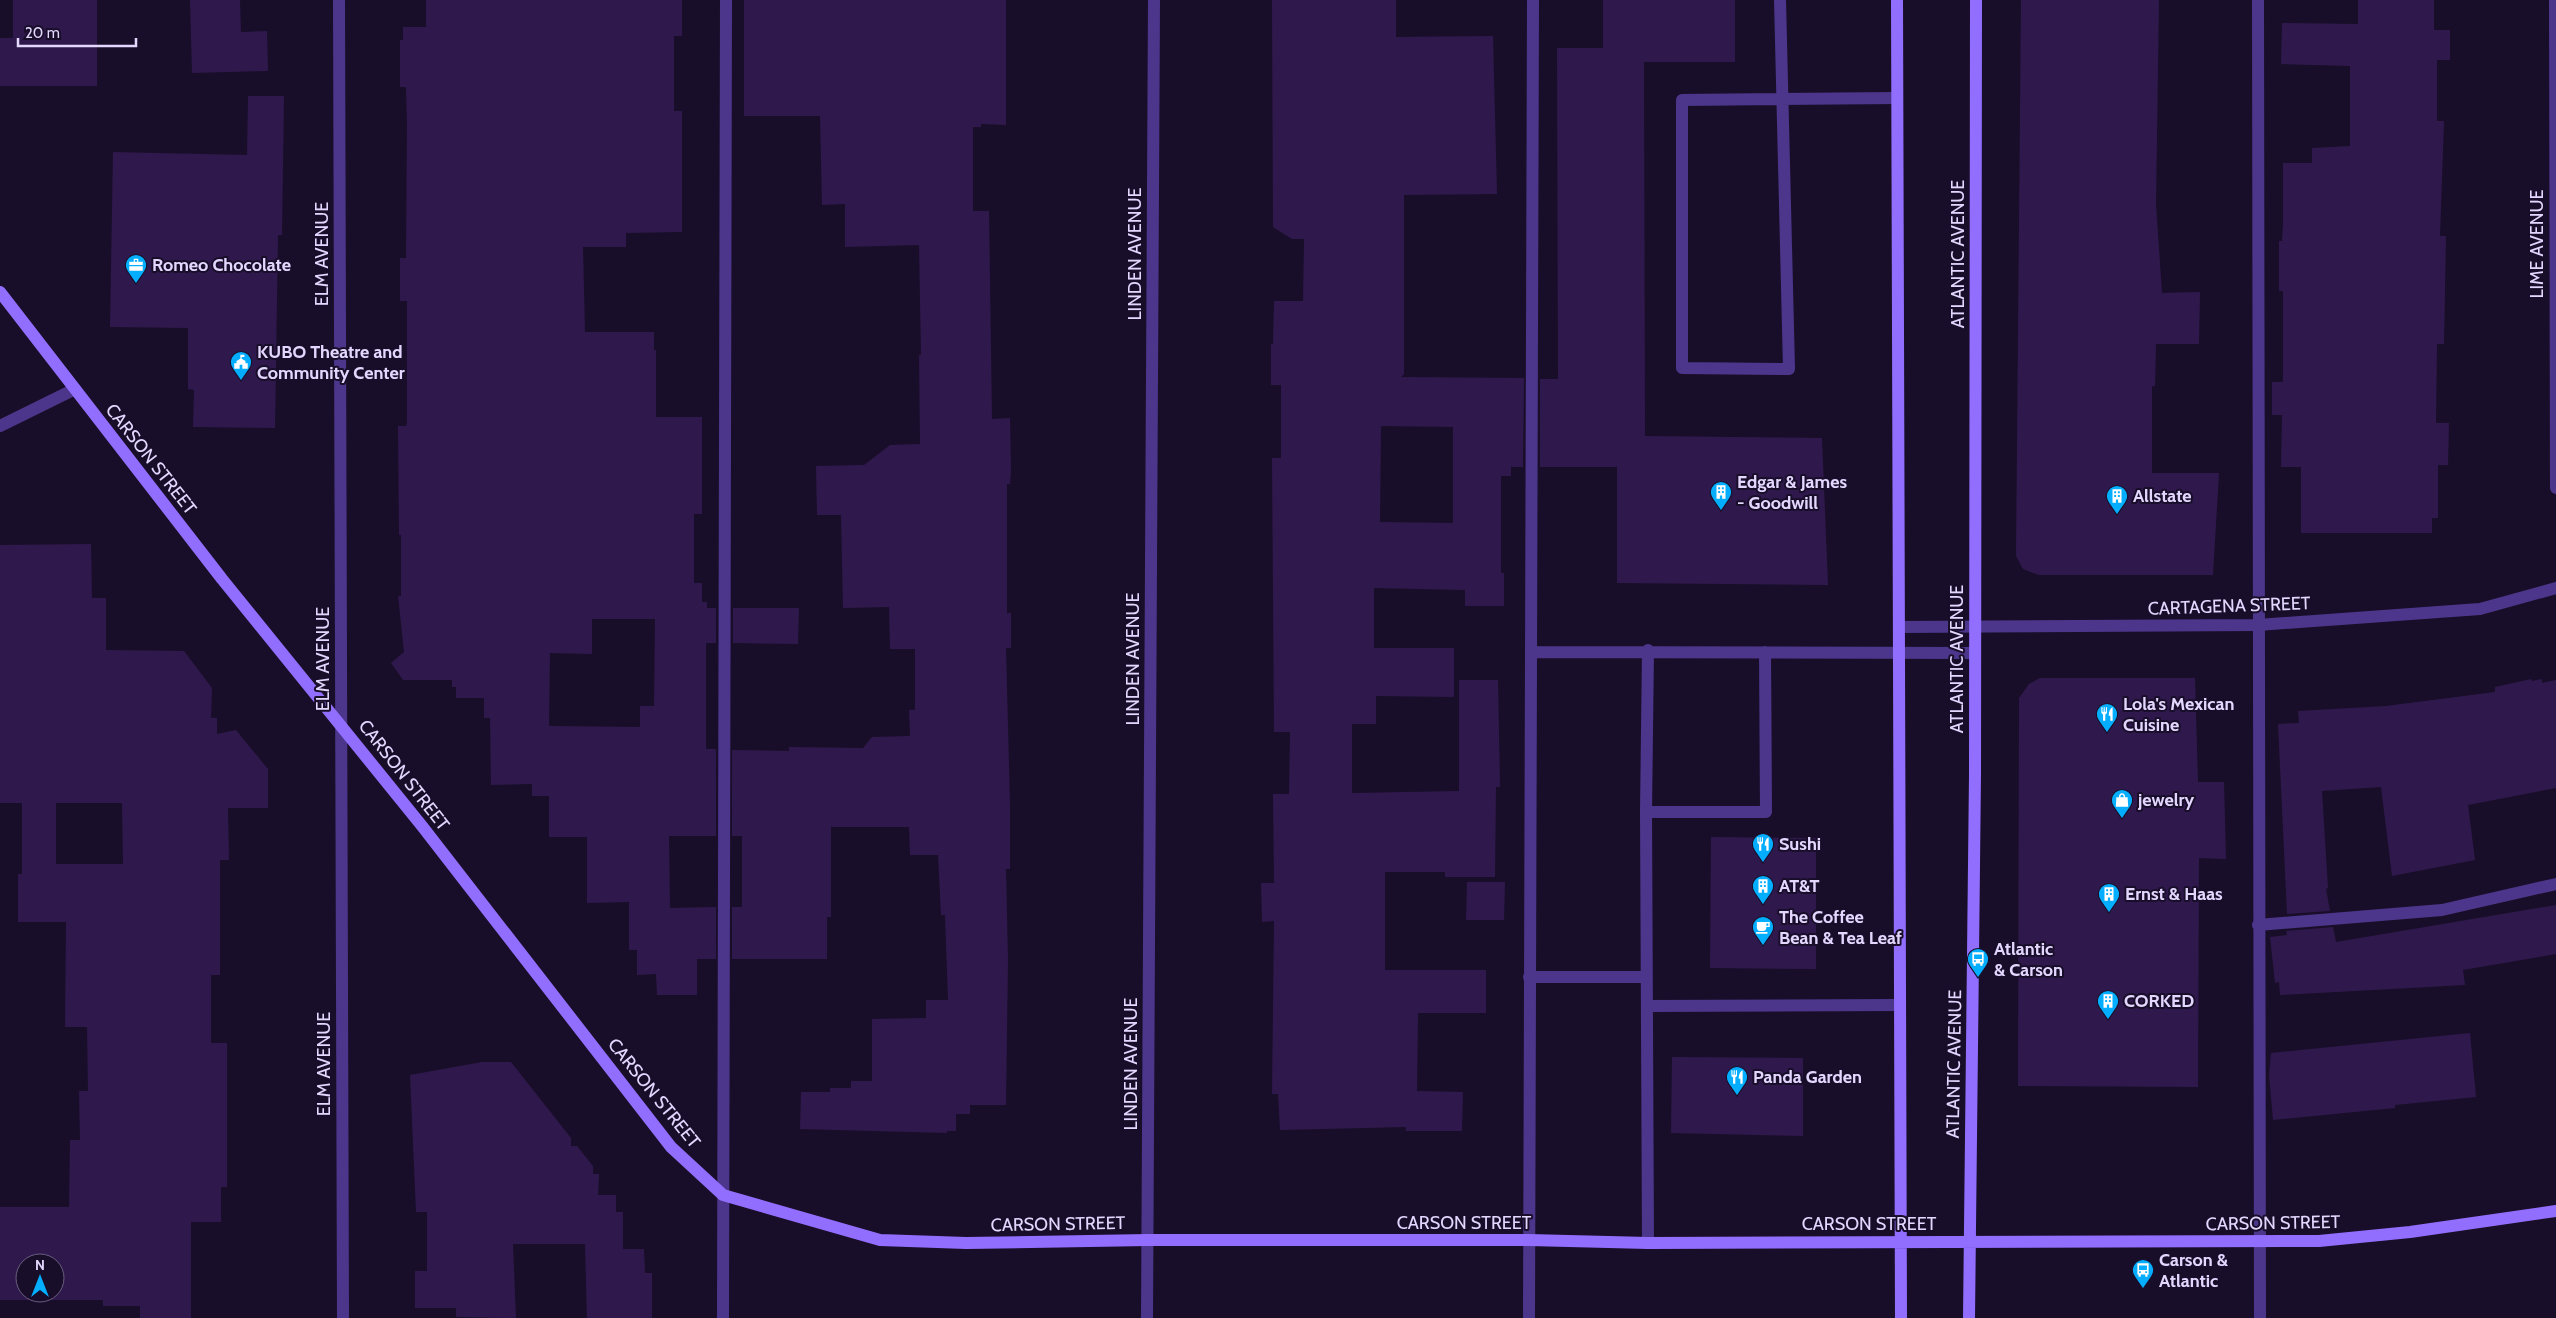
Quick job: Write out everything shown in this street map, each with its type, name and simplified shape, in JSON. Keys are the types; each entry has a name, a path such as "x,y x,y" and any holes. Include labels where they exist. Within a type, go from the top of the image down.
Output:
{"main road":[{"path":"1897,0 1901,1318"},
{"name":"ATLANTIC AVENUE","path":"1969,1318 1976,0"},
{"name":"CARSON STREET","path":"0,292 222,579 341,724 671,1147 723,1195 880,1240 966,1243 1148,1240 1529,1240 1648,1243 2319,1241 2410,1232 2556,1211"}],"street":[{"name":"ELM AVENUE","path":"340,0 343,1318"},
{"path":"723,1318 726,0"},
{"name":"LINDEN AVENUE","path":"1148,1318 1154,0"},
{"path":"1529,1318 1533,0"},
{"path":"1780,0 1781,100 1788,369 1682,368 1682,100 1781,100 1897,98"},
{"path":"2258,0 2260,1318"},
{"name":"LIME AVENUE","path":"2554,0 2556,488"},
{"path":"0,426 74,389"},
{"name":"CARTAGENA STREET","path":"1899,627 2258,625 2480,609 2556,588"},
{"path":"1531,652 1648,650 1974,653"},
{"path":"1648,650 1646,812 1648,1243"},
{"path":"1646,812 1766,812 1765,652"},
{"path":"2258,925 2442,910 2556,884"},
{"path":"1529,977 1646,977"},
{"path":"1647,1006 1899,1005"}],"building":[{"path":"13,0 97,0 97,86 0,86 0,38 13,38"},
{"path":"190,0 240,0 241,32 267,31 268,71 192,73"},
{"path":"426,0 682,0 682,36 674,36 674,111 682,111 682,232 626,233 626,247 583,247 585,332 654,332 654,350 656,350 656,417 702,417 702,514 694,514 694,583 702,583 702,602 707,602 707,608 716,608 716,643 706,643 706,749 716,749 716,836 669,836 670,908 716,907 716,959 697,959 697,995 657,995 656,974 637,975 637,950 629,950 629,902 587,903 587,837 549,837 549,796 532,796 532,784 491,785 490,718 484,718 484,698 456,698 456,687 452,687 452,680 403,680 391,663 404,652 398,596 401,596 401,535 399,535 398,426 406,426 407,422 407,301 400,301 400,258 406,258 407,125 406,87 400,87 400,40 403,40 403,27 426,27","holes":["592,619 655,619 654,706 640,706 640,727 549,726 550,653 592,654"]},
{"path":"744,0 1006,0 1006,125 981,124 981,127 973,127 973,211 989,211 992,419 1010,418 1011,471 1010,484 1007,484 1007,613 1011,613 1011,648 1006,648 1010,869 1006,869 1008,960 1006,1105 970,1105 970,1114 956,1114 956,1131 947,1131 947,1133 800,1129 801,1092 830,1092 830,1088 851,1088 851,1081 872,1081 872,1019 926,1018 926,1000 948,1000 945,915 941,915 938,855 910,855 909,827 831,827 831,917 827,917 827,959 732,959 732,907 742,907 742,836 732,836 732,750 789,751 789,747 863,748 872,737 910,736 909,710 915,710 915,649 890,649 889,607 843,608 841,515 817,515 816,466 864,465 890,445 920,444 919,245 845,247 845,204 822,205 820,116 744,116"},
{"path":"1272,0 1396,0 1396,37 1493,36 1497,194 1404,195 1404,374 1401,377 1524,378 1523,467 1511,467 1511,476 1501,476 1501,573 1504,573 1504,606 1465,606 1465,590 1374,588 1374,648 1454,648 1454,697 1376,696 1376,724 1352,724 1352,793 1459,791 1459,680 1498,680 1500,787 1496,787 1495,877 1445,877 1445,872 1385,872 1385,970 1486,970 1486,1013 1418,1013 1417,1091 1463,1092 1462,1131 1406,1131 1406,1127 1280,1130 1278,1094 1272,1094 1274,921 1262,922 1261,883 1274,883 1273,794 1289,794 1290,732 1274,732 1272,458 1281,458 1281,385 1271,385 1271,344 1273,344 1274,301 1303,301 1304,239 1292,239 1273,227","holes":["1381,426 1453,427 1453,523 1380,522"]},
{"path":"1603,0 1735,0 1735,62 1644,62 1645,436 1822,438 1828,585 1617,583 1617,467 1540,467 1540,379 1558,379 1557,48 1603,48"},
{"path":"2021,0 2159,0 2156,204 2162,293 2200,292 2199,344 2156,344 2155,386 2152,386 2152,473 2219,473 2213,575 2039,575 2023,569 2016,556"},
{"path":"2358,0 2434,0 2434,30 2450,30 2450,60 2437,60 2437,121 2444,121 2440,236 2446,236 2444,344 2437,344 2436,423 2449,423 2448,465 2438,465 2438,518 2432,518 2432,533 2301,533 2301,467 2281,467 2282,415 2272,415 2272,382 2283,382 2283,291 2279,291 2279,241 2282,241 2283,224 2283,163 2312,163 2312,148 2350,146 2350,66 2281,64 2282,23 2358,24"},
{"path":"248,96 284,96 282,235 278,235 275,428 193,427 194,390 188,389 188,328 110,327 113,152 247,155"},
{"path":"91,544 92,598 106,598 106,650 184,651 212,688 211,718 217,718 217,734 236,730 268,769 268,808 228,808 229,860 220,860 220,975 211,975 211,1043 227,1043 227,1187 221,1187 221,1222 191,1222 191,1318 140,1318 140,1306 103,1306 103,1300 65,1300 65,1253 15,1253 15,1300 0,1300 0,1207 69,1207 70,1140 80,1140 79,1091 88,1091 87,1027 65,1027 66,922 18,922 18,874 22,874 22,803 0,803 0,545","holes":["56,803 122,803 123,864 56,864"]},
{"path":"733,608 799,608 798,644 733,643"},
{"path":"2040,678 2195,678 2198,782 2224,782 2226,859 2199,858 2198,1087 2018,1086 2019,698 2029,684"},
{"path":"2531,679 2532,681 2542,679 2542,683 2556,680 2556,788 2468,805 2475,860 2392,876 2381,787 2322,791 2328,888 2326,889 2330,911 2287,914 2278,724 2299,723 2298,711 2386,706 2495,692 2495,687"},
{"path":"1711,837 1816,838 1816,969 1710,968"},
{"path":"1467,882 1505,882 1504,920 1466,920"},
{"path":"2556,905 2556,954 2463,970 2465,985 2280,995 2279,982 2275,983 2270,937 2287,935 2286,931 2333,927 2336,942"},
{"path":"2470,1033 2476,1097 2395,1105 2395,1108 2273,1120 2269,1075 2271,1053"},
{"name":"Panda Garden","path":"1672,1057 1803,1058 1803,1136 1671,1133"},
{"path":"482,1062 511,1062 571,1138 571,1146 577,1146 593,1166 593,1174 599,1174 598,1195 616,1195 616,1212 623,1212 623,1249 644,1249 645,1273 652,1273 652,1318 587,1318 585,1244 513,1244 516,1318 456,1317 456,1308 415,1308 415,1271 427,1271 427,1212 416,1212 410,1075"}],"place":[{"name":"Romeo Chocolate","path":"136,284"},
{"name":"KUBO Theatre and Community Center","path":"241,381"},
{"name":"Edgar & James - Goodwill","path":"1721,511"},
{"name":"Allstate","path":"2117,515"},
{"name":"Lola's Mexican Cuisine","path":"2107,733"},
{"name":"jewelry","path":"2122,819"},
{"name":"Sushi","path":"1763,863"},
{"name":"AT&T","path":"1763,905"},
{"name":"Ernst & Haas","path":"2109,913"},
{"name":"The Coffee Bean & Tea Leaf","path":"1763,946"},
{"name":"Atlantic & Carson","path":"1978,978"},
{"name":"CORKED","path":"2108,1020"},
{"name":"Panda Garden","path":"1737,1096"},
{"name":"Carson & Atlantic","path":"2143,1289"}]}
